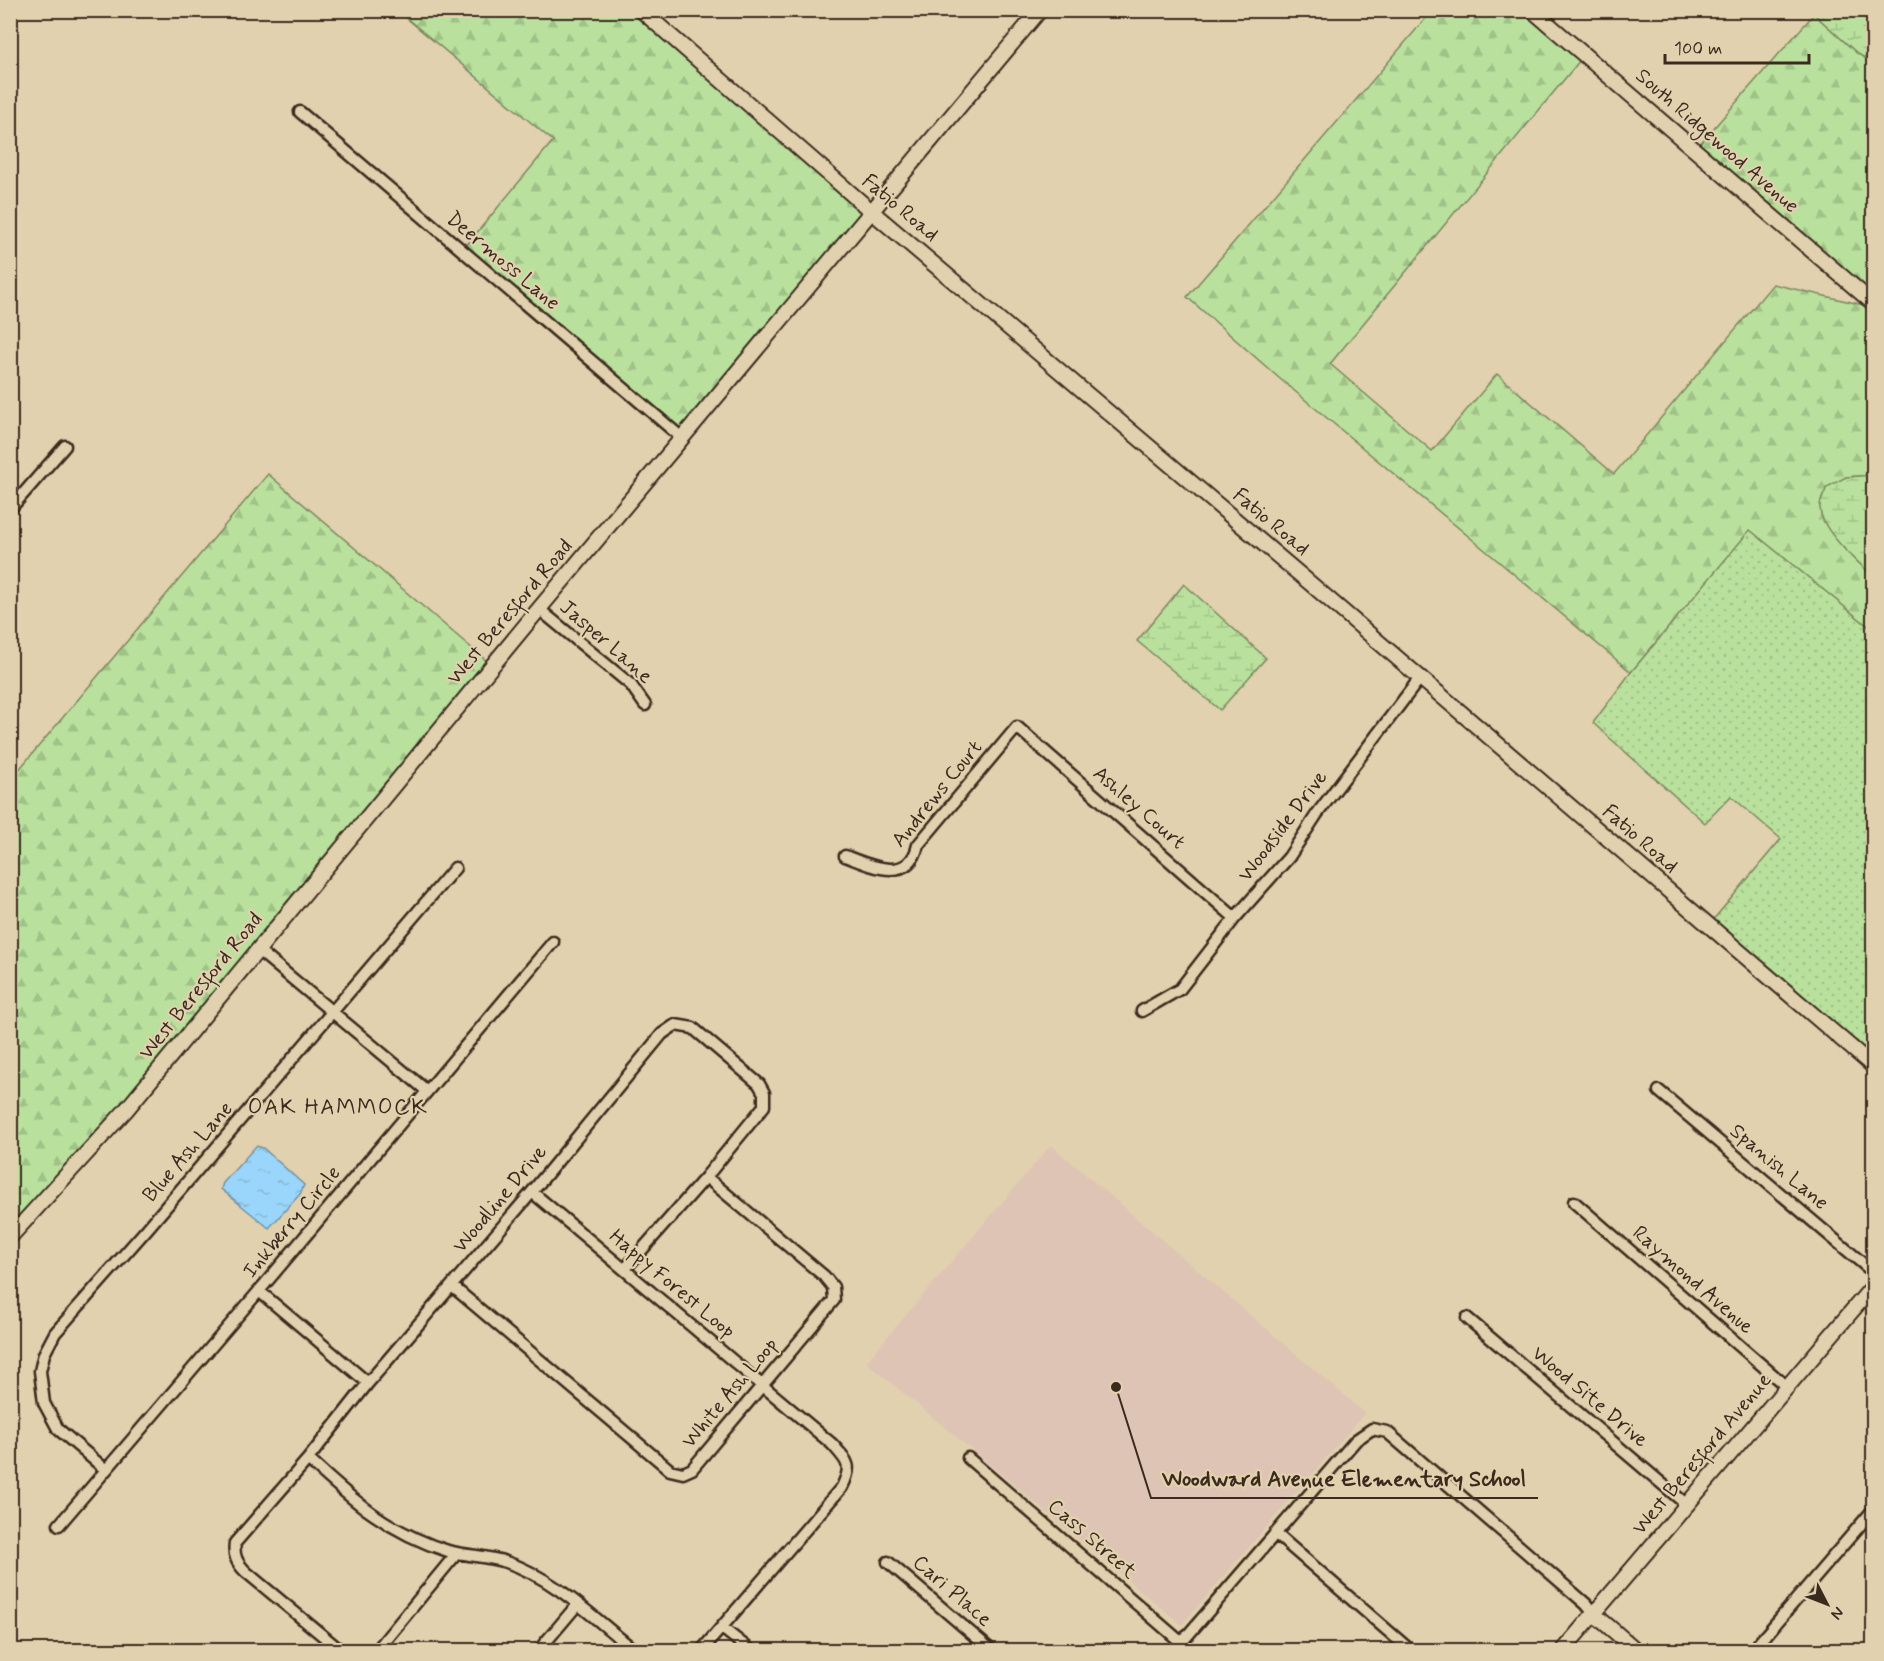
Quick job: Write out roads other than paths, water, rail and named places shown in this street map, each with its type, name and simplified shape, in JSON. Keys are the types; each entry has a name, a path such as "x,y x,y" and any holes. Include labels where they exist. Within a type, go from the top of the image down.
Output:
{"street":[{"name":"Fatio Road","path":"640,10 871,211 1874,1067"},
{"name":"West Beresford Road","path":"10,1237 126,1110 539,609 1040,10"},
{"name":"South Ridgewood Avenue","path":"1532,10 1874,304"},
{"name":"Deermoss Lane","path":"300,112 682,438"},
{"path":"10,510 65,446"},
{"name":"Jasper Lane","path":"539,609 622,678 645,705"},
{"name":"Woodside Drive","path":"1142,1011 1180,989 1235,918 1289,857 1317,814 1420,678"},
{"name":"Ashley Court","path":"1017,727 1235,918"},
{"name":"Andrews Court","path":"845,856 885,870 907,865 915,858 918,845 1017,727"},
{"name":"Blue Ash Lane","path":"106,1470 64,1435 44,1403 40,1371 44,1354 56,1333 455,868"},
{"name":"Inkberry Circle","path":"58,1525 553,942"},
{"path":"258,950 427,1091"},
{"name":"Woodline Drive","path":"339,1650 246,1572 237,1562 234,1551 235,1543 308,1459 368,1383 532,1192 662,1034 675,1025 693,1028 759,1084 764,1093 764,1106 626,1269"},
{"name":"Spanish Lane","path":"1659,1090 1874,1273"},
{"name":"White Ash Loop","path":"452,1286 670,1470 683,1473 692,1469 834,1300 833,1287 824,1276 706,1177"},
{"name":"Happy Forest Loop","path":"532,1192 832,1444 846,1460 849,1473 842,1487 702,1650"},
{"name":"Raymond Avenue","path":"1574,1202 1787,1387"},
{"name":"West Beresford Avenue","path":"1563,1650 1874,1285"},
{"path":"259,1291 368,1383"},
{"name":"Wood Site Drive","path":"1467,1318 1687,1504"},
{"path":"1182,1648 1275,1533 1356,1440 1372,1429 1387,1432 1636,1650"},
{"name":"Cass Street","path":"968,1458 1182,1648"},
{"path":"308,1459 368,1512 394,1529 457,1553 506,1562 557,1589 634,1650"},
{"path":"1754,1650 1874,1509"},
{"path":"1275,1533 1410,1650"},
{"path":"377,1650 457,1553"},
{"name":"Cari Place","path":"888,1562 991,1650"},
{"path":"539,1650 577,1605"},
{"path":"722,1628 750,1650"}],"water":[{"path":"256,1146 263,1148 304,1185 300,1194 269,1228 221,1189 223,1183"}],"place":[{"name":"Woodward Avenue Elementary School","path":"1116,1387"}],"district":[{"name":"OAK HAMMOCK","path":"338,1108"}]}
